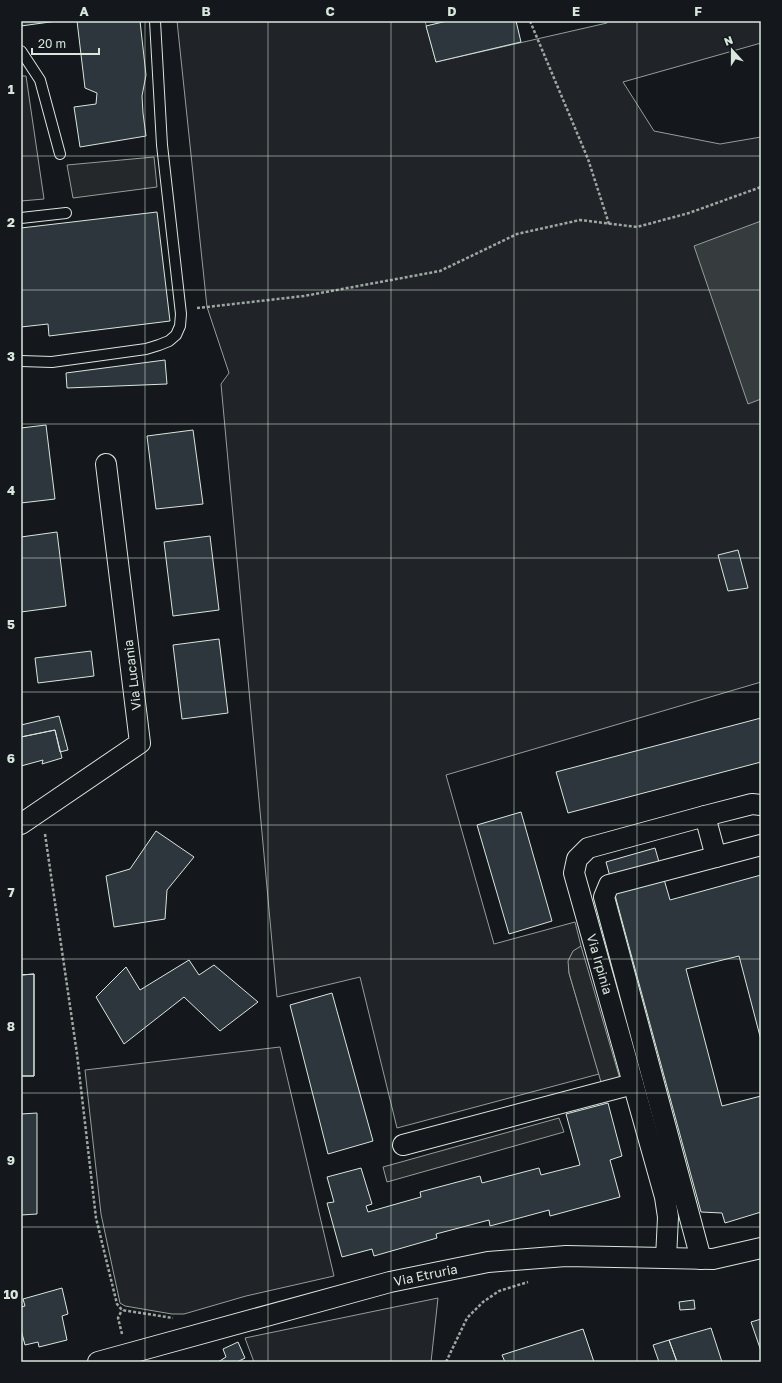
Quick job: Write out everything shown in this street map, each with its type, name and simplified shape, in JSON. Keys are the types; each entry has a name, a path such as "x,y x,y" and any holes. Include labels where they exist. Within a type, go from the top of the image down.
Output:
{"street":[{"name":"Via Lucania","path":"21,824 140,743 106,464"},
{"name":"Via Irpinia","path":"666,1258 668,1217 666,1204 574,873 577,859 588,848 752,804 761,805"},
{"path":"705,816 716,857"},
{"path":"701,1259 604,897 609,885 761,845"},
{"path":"621,1038 641,1032"},
{"path":"404,1145 633,1084"},
{"name":"Via Etruria","path":"98,1362 390,1282 488,1262 566,1256 701,1259 721,1257 761,1248"}],"lane":[{"path":"21,361 52,362 146,349 169,341 179,331 181,314 162,145 155,21"},
{"path":"21,51 40,80 60,154"},
{"path":"21,218 66,213"}],"path":[{"path":"530,21 588,159 608,224"},
{"path":"207,308 304,296 440,271 517,234 580,220 637,227 689,213 761,187"},
{"path":"41,811 77,1054 96,1218 117,1304 122,1310 174,1318"},
{"path":"446,1362 467,1318 483,1302 499,1291 534,1281"}],"shaded area":[{"path":"177,21 425,21 436,62 607,23 607,21 761,21 761,43 623,82 654,131 720,144 761,137 761,682 446,775 494,944 575,922 581,946 570,957 569,973 599,1074 397,1128 360,977 277,997 221,384 229,373 207,307"},
{"path":"21,76 26,76 44,199 21,201"},
{"path":"154,157 157,187 73,198 67,165"},
{"path":"761,221 761,399 748,404 694,246"},
{"path":"581,946 620,1079 601,1082 569,973 568,961 573,951"},
{"path":"280,1047 334,1276 246,1296 184,1314 172,1314 125,1306 120,1303 101,1214 85,1070"},
{"path":"559,1118 564,1132 387,1182 383,1167"},
{"path":"438,1298 431,1362 254,1362 245,1338"}],"building":[{"path":"21,21 57,21 21,26"},
{"path":"77,21 140,21 146,75 142,96 146,136 80,147 74,107 96,104 97,93 85,88"},
{"path":"447,21 516,21 521,42 436,62 426,26"},
{"path":"157,212 170,321 49,336 48,324 21,327 21,228"},
{"path":"165,360 167,384 67,388 66,373"},
{"path":"46,425 55,499 21,503 21,428"},
{"path":"193,430 203,504 156,509 147,436"},
{"path":"57,532 66,606 21,612 21,537"},
{"path":"210,536 219,610 173,616 164,542"},
{"path":"738,550 748,588 728,591 718,555"},
{"path":"219,639 228,713 182,719 173,645"},
{"path":"91,651 94,676 38,683 35,658"},
{"path":"59,716 68,750 60,752 55,730 21,737 21,725"},
{"path":"761,718 761,762 568,813 556,772"},
{"path":"55,730 62,758 42,764 43,760 21,766 21,737"},
{"path":"521,812 552,921 509,934 477,825"},
{"path":"156,831 194,857 167,890 165,919 114,927 106,876 130,869"},
{"path":"655,848 670,900 761,875 761,1040 739,956 686,969 722,1106 761,1096 761,1212 725,1223 722,1213 701,1212 606,862"},
{"path":"189,960 199,975 214,965 258,1002 220,1031 184,997 124,1044 96,997 126,967 140,990"},
{"path":"34,974 34,1076 21,1076 21,975"},
{"path":"34,974 34,1076 21,1076 21,975"},
{"path":"332,993 373,1141 328,1154 290,1005"},
{"path":"608,1103 622,1156 610,1160 620,1197 550,1216 549,1210 490,1226 489,1220 436,1234 437,1238 374,1256 372,1249 342,1257 327,1203 334,1202 327,1177 361,1168 372,1204 366,1206 368,1212 421,1197 420,1192 480,1176 482,1183 539,1168 541,1175 580,1165 566,1114"},
{"path":"37,1113 37,1214 21,1215 21,1114"},
{"path":"62,1288 68,1314 62,1316 67,1340 39,1347 38,1342 25,1345 21,1330 21,1307 25,1306 23,1299"},
{"path":"694,1300 695,1309 680,1310 679,1302"},
{"path":"761,1319 761,1351 751,1322"},
{"path":"711,1328 722,1362 677,1362 669,1340"},
{"path":"583,1329 594,1362 505,1362 502,1355"},
{"path":"669,1340 677,1362 659,1362 653,1345"},
{"path":"238,1342 245,1358 237,1362 218,1362 226,1357 223,1349"}]}
